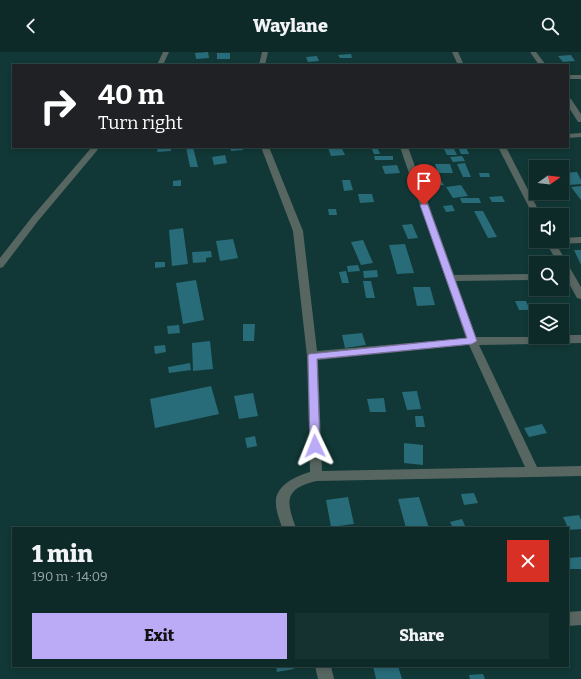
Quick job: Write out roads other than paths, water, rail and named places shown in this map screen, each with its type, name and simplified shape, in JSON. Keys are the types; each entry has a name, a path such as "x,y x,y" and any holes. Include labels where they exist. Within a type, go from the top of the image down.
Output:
{"street":[{"path":"160,64 166,52"},
{"path":"262,64 264,52"},
{"path":"455,52 461,64"},
{"path":"533,52 541,64"},
{"path":"569,77 581,77"},
{"path":"569,102 581,120"},
{"path":"569,136 581,136"},
{"path":"0,265 95,148"},
{"path":"266,148 298,231 312,356 316,476"},
{"path":"404,148 472,341 533,471"},
{"path":"503,148 533,208"},
{"path":"569,240 581,240"},
{"path":"450,278 529,277"},
{"path":"569,280 581,296"},
{"path":"312,356 472,341 581,339"},
{"path":"289,527 282,502 287,492 296,482 304,478 316,476 581,471"},
{"path":"569,619 581,618"},
{"path":"323,667 326,679"}]}
